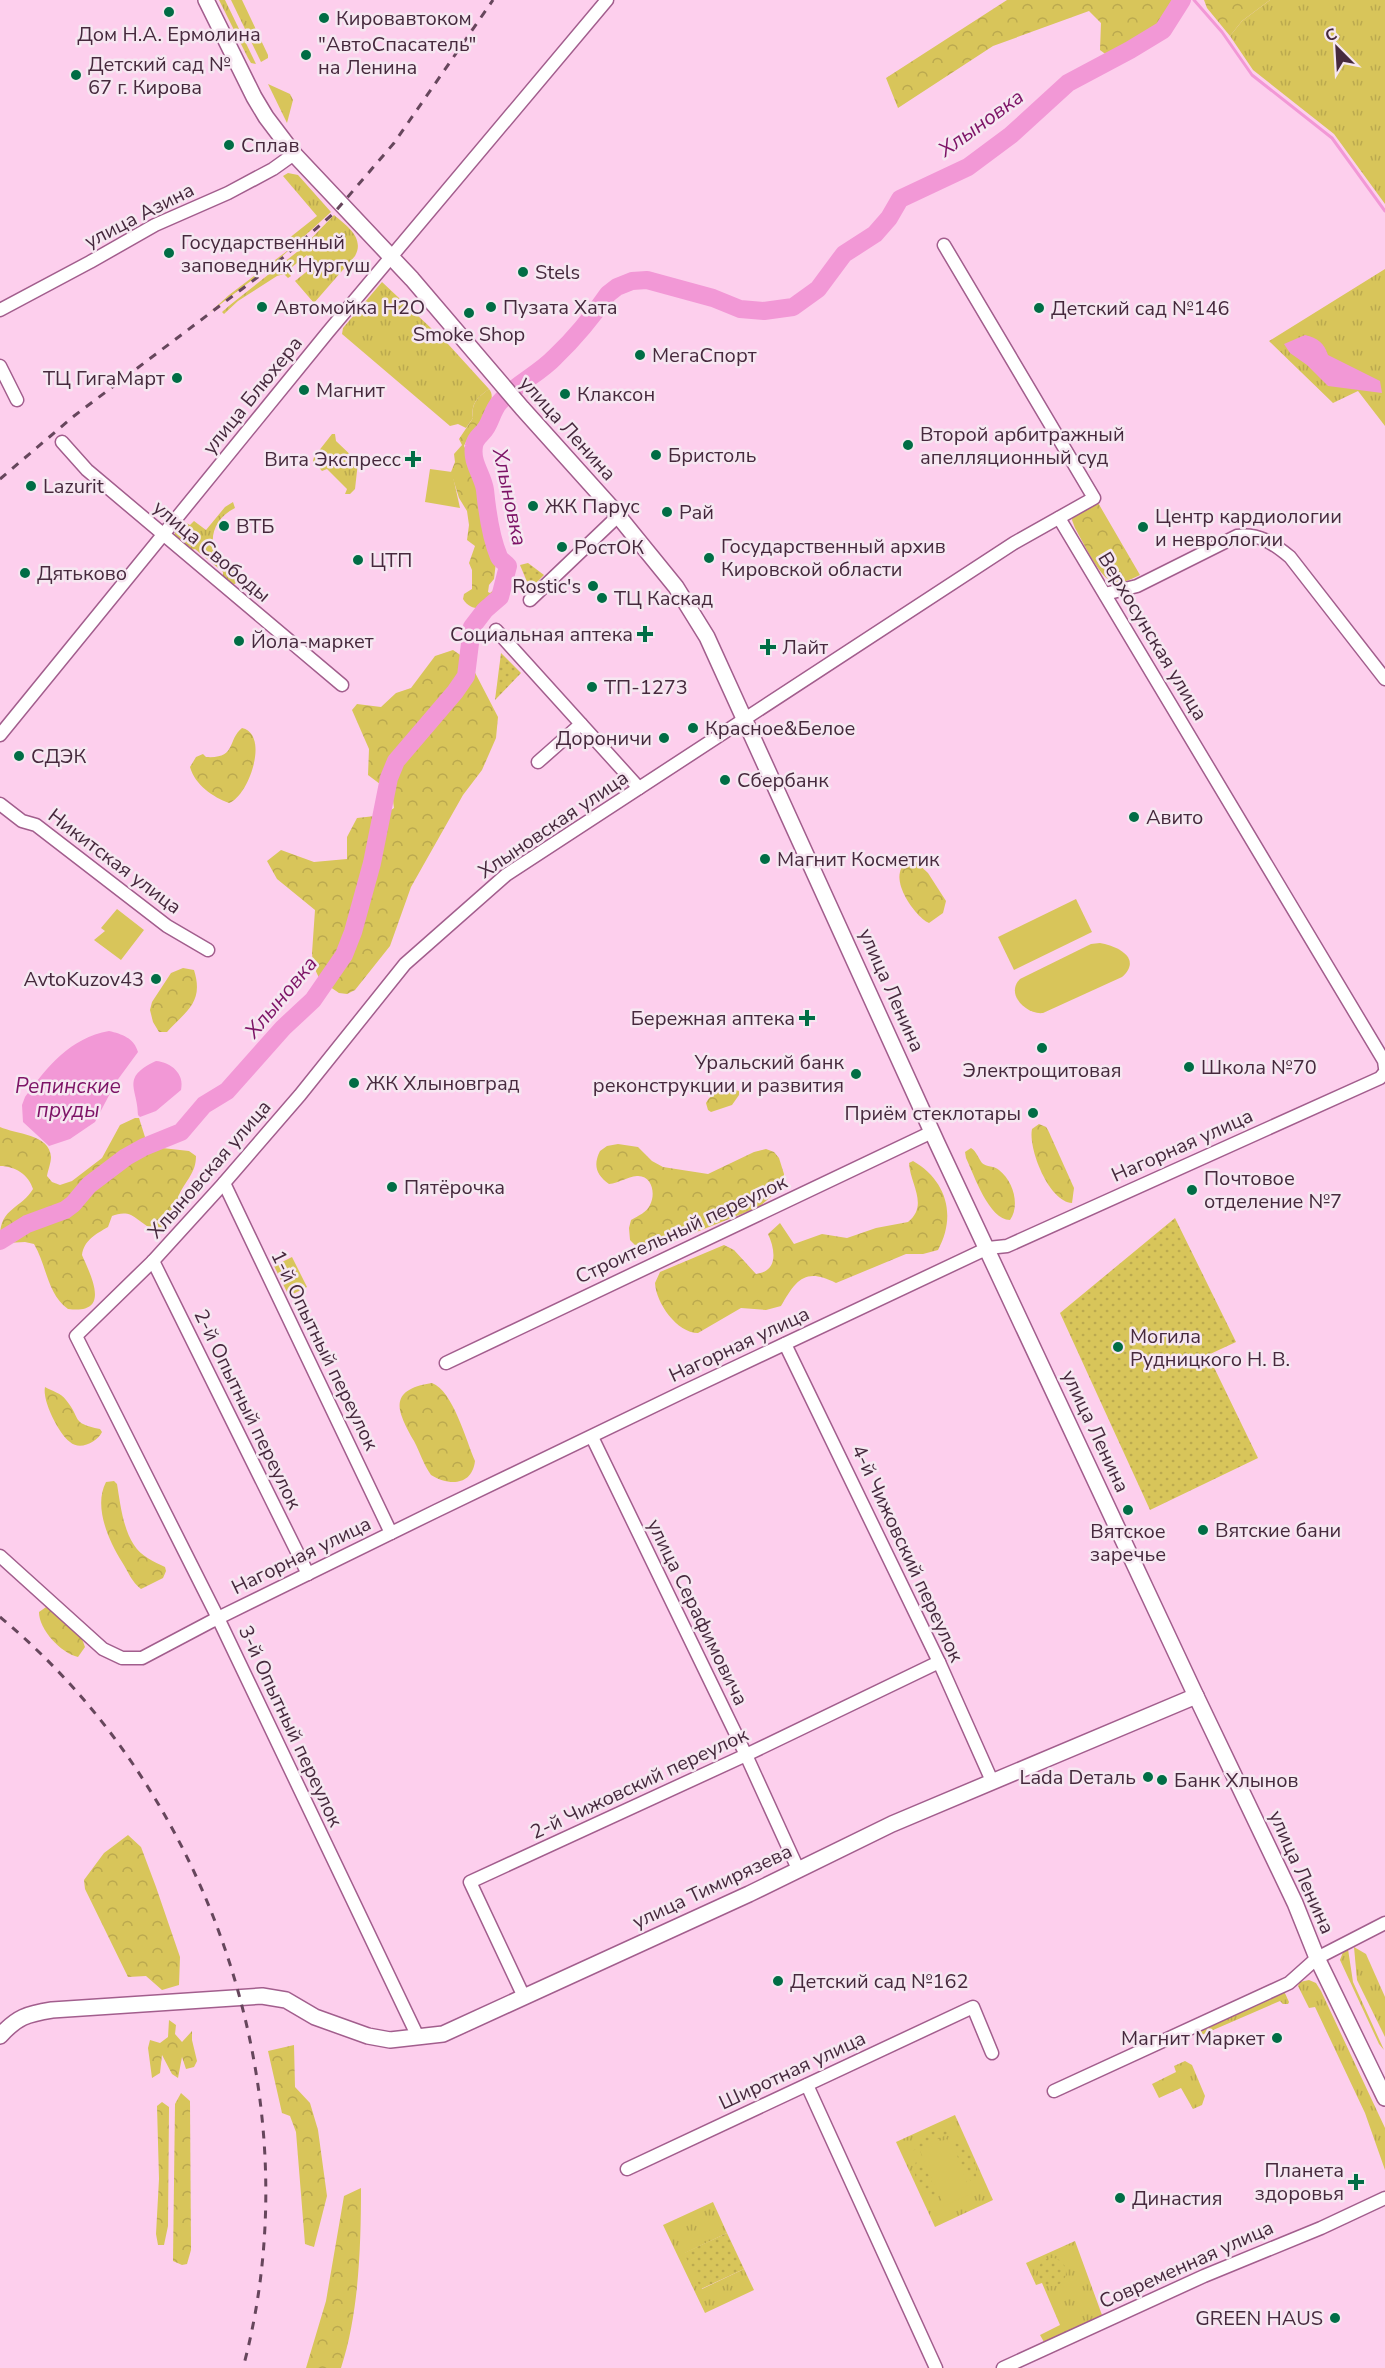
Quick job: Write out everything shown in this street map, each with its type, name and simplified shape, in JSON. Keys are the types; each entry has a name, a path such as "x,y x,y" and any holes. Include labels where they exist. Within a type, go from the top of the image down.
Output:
{"main road":[{"name":"улица Ленина","path":"206,0 254,97 294,154 391,258 618,516 676,588 707,637 932,1132 1295,1904 1317,1958 1385,2098"},
{"name":"улица Тимирязева","path":"0,2036 12,2023 27,2014 44,2011 240,1996 262,1996 286,2000 315,2017 368,2036 390,2040 443,2034 892,1824 1196,1696"}],"street":[{"name":"улица Блюхера","path":"0,735 391,258 607,0"},
{"name":"улица Азина","path":"0,310 155,225 228,193 273,169 294,154"},
{"path":"944,245 1094,498 1059,518"},
{"path":"0,366 17,400"},
{"name":"улица Свободы","path":"62,442 87,470 162,536 342,685"},
{"path":"530,600 618,516"},
{"name":"Верхосунская улица","path":"1059,518 1384,1061"},
{"name":"Хлыновская улица","path":"76,1336 153,1261 224,1184 417,952 513,869 1014,543 1059,518"},
{"path":"1105,594 1137,586 1237,536 1260,537 1274,544 1290,557 1385,680"},
{"path":"496,630 639,788"},
{"path":"538,762 581,724"},
{"name":"Никитская улица","path":"0,804 22,821 36,825 167,926 208,950"},
{"name":"Нагорная улица","path":"0,1556 103,1649 115,1656 131,1659 142,1658 391,1533 988,1248 1007,1246 1380,1078 1385,1070 1384,1061"},
{"name":"Строительный переулок","path":"446,1363 932,1132"},
{"name":"1-й Опытный переулок","path":"224,1184 391,1533"},
{"name":"2-й Опытный переулок","path":"153,1261 308,1574"},
{"name":"3-й Опытный переулок","path":"76,1336 218,1618 418,2037"},
{"name":"4-й Чижовский переулок","path":"785,1344 939,1662 992,1780"},
{"name":"улица Серафимовича","path":"592,1437 746,1755 798,1869"},
{"name":"2-й Чижовский переулок","path":"524,1998 470,1882 746,1755 939,1662"},
{"path":"1054,2091 1289,1983 1317,1958 1385,1923"},
{"name":"Широтная улица","path":"627,2169 973,2007 992,2053"},
{"path":"807,2085 936,2368"},
{"name":"Современная улица","path":"1004,2368 1204,2276 1321,2228 1385,2198"}],"green space":[{"path":"219,0 225,0 256,64 251,63 248,58"},
{"path":"231,0 242,0 268,55 268,58 261,62"},
{"path":"1007,0 1174,0 1157,29 1108,56 1100,50 1101,23 1089,11 993,46 898,108 886,78"},
{"path":"1204,0 1270,0 1242,21 1230,36 1207,8"},
{"path":"1270,0 1385,0 1385,204 1334,134 1253,70 1230,36 1242,21"},
{"path":"268,84 290,94 293,100 287,123"},
{"path":"288,173 298,175 331,212 278,260 209,313 287,251 291,244 288,239 317,216 283,176"},
{"path":"334,215 353,233 358,250 314,303 295,281 315,265 307,255 287,271 291,276 288,278 284,274 277,276 238,301 224,314 222,312 302,248"},
{"path":"1385,269 1385,426 1358,391 1333,403 1269,341"},
{"path":"382,282 448,344 489,389 476,401 473,418 466,428 458,424 450,426 342,334 343,328"},
{"path":"489,389 492,395 488,409 464,446 470,458 471,468 482,487 481,503 487,513 489,539 497,553 494,579 489,585 488,592 496,588 502,591 502,598 499,604 475,608 463,599 464,594 472,589 472,570 469,563 475,546 467,540 469,525 467,511 459,498 451,472 455,462 454,454 462,445 459,439 473,418 474,405 478,398"},
{"path":"332,434 335,434 336,441 358,462 355,489 350,494 345,494 347,489 327,469 322,471 313,461"},
{"path":"430,469 452,472 460,508 425,502"},
{"path":"1097,501 1140,575 1130,580 1113,582 1108,579 1092,558 1075,528 1073,515"},
{"path":"233,502 235,508 224,515 213,534 216,553 222,562 242,575 235,584 231,585 223,577 223,572 195,549 188,551 173,536 183,521 190,525 194,521 206,530 225,507"},
{"path":"528,563 544,575 530,589 520,565"},
{"path":"453,650 469,661 498,717 496,738 482,770 463,795 411,887 390,946 355,990 347,994 339,993 320,980 313,965 315,910 277,879 267,861 281,850 314,862 347,859 347,837 357,818 384,815 394,808 392,793 368,775 369,749 352,710 357,704 381,707 396,693 411,688 435,656"},
{"path":"501,653 521,673 495,700"},
{"path":"242,728 250,733 255,741 254,765 243,789 229,803 205,790 190,767 196,757 203,754 206,757 216,757 227,752"},
{"path":"914,860 928,873 946,901 943,913 929,923 909,903 900,882 900,872 904,865"},
{"path":"1076,899 1092,932 1014,970 998,937"},
{"path":"117,909 144,930 121,960 94,940 105,931 101,928"},
{"path":"1100,943 1120,950 1129,959 1128,970 1122,977 1043,1013 1030,1011 1016,997 1016,985 1020,979 1091,944"},
{"path":"183,968 194,970 197,981 195,998 192,1005 167,1032 159,1032 150,1010 152,1002 171,973"},
{"path":"731,1089 739,1091 732,1105 711,1112 708,1110 706,1103 713,1094"},
{"path":"139,1118 145,1137 153,1147 189,1151 196,1156 194,1167 179,1195 173,1218 163,1230 152,1229 131,1215 121,1214 112,1216 108,1227 88,1241 82,1255 93,1283 94,1300 90,1306 82,1309 68,1309 51,1288 34,1244 6,1243 0,1236 1,1227 8,1214 33,1189 21,1172 0,1166 0,1127 31,1136 45,1144 51,1157 47,1176 52,1182 60,1185 72,1181 102,1158 120,1125"},
{"path":"1039,1124 1048,1130 1074,1188 1072,1203 1055,1194 1042,1173 1033,1149 1032,1138 1032,1129"},
{"path":"618,1144 638,1147 652,1161 663,1167 708,1174 754,1152 766,1149 774,1152 779,1158 784,1174 784,1186 760,1206 749,1211 654,1249 641,1251 630,1240 629,1228 631,1220 645,1212 652,1201 649,1182 637,1176 609,1184 601,1177 596,1165 600,1151 607,1146"},
{"path":"971,1148 982,1163 997,1169 1012,1187 1015,1208 1010,1220 995,1213 983,1195 966,1158 965,1152"},
{"path":"913,1161 934,1178 945,1200 947,1224 938,1250 923,1254 906,1254 836,1283 825,1278 809,1276 797,1283 781,1306 766,1310 741,1308 698,1333 683,1328 664,1308 655,1283 660,1272 724,1245 734,1250 756,1274 763,1272 769,1269 773,1259 768,1234 780,1223 794,1244 822,1234 847,1238 876,1228 908,1222 917,1209 918,1201 909,1163"},
{"path":"1175,1218 1236,1342 1208,1355 1258,1458 1150,1510 1060,1313"},
{"path":"292,1257 307,1287 289,1296 274,1266"},
{"path":"432,1383 440,1388 452,1406 475,1461 469,1475 459,1482 445,1481 431,1475 401,1412 402,1397 408,1391 417,1386"},
{"path":"45,1387 64,1398 80,1422 100,1429 102,1432 100,1436 88,1444 79,1446 70,1442 52,1417 46,1400"},
{"path":"114,1481 117,1484 122,1515 130,1539 140,1552 165,1567 166,1571 163,1578 141,1589 132,1580 117,1554 104,1524 102,1492 106,1482"},
{"path":"49,1605 81,1636 85,1647 78,1657 58,1646 43,1626 39,1612"},
{"path":"128,1835 141,1847 180,1957 179,1985 162,1990 146,1976 128,1977 85,1889 84,1880 104,1853"},
{"path":"1354,1947 1366,1954 1385,1997 1385,2037 1357,1980"},
{"path":"1348,1949 1353,1982 1384,2050 1379,2044 1340,1960 1343,1952"},
{"path":"1309,1980 1316,1983 1321,1991 1385,2128 1385,2170 1365,2113 1315,2007 1309,2008 1298,1986 1300,1982"},
{"path":"1284,1991 1288,2004 1280,2001 1197,2037 1194,2033"},
{"path":"169,2020 176,2025 175,2034 182,2042 192,2031 197,2061 194,2067 186,2069 182,2057 178,2078 172,2074 162,2055 160,2073 152,2078 148,2048 150,2040 160,2043 168,2037"},
{"path":"294,2045 295,2087 310,2103 318,2130 327,2196 314,2247 305,2244 296,2132 290,2116 282,2113 268,2051"},
{"path":"1185,2061 1192,2065 1205,2096 1202,2105 1193,2109 1181,2088 1159,2098 1152,2084 1176,2072 1174,2066"},
{"path":"181,2093 190,2101 191,2250 187,2264 182,2265 173,2261 175,2104"},
{"path":"162,2102 169,2107 168,2226 164,2245 158,2245 156,2234 159,2179 157,2106"},
{"path":"955,2115 993,2200 935,2227 896,2142"},
{"path":"940,2129 955,2131 910,2152 922,2135"},
{"path":"947,2139 972,2193 944,2206 920,2151"},
{"path":"954,2142 966,2149 973,2159 976,2171 974,2185 961,2165"},
{"path":"917,2158 930,2178 935,2190 936,2201 924,2194 917,2184 915,2165"},
{"path":"361,2188 355,2302 352,2325 341,2368 306,2368 326,2301 344,2196"},
{"path":"713,2202 727,2233 685,2253 702,2289 744,2269 754,2290 705,2313 663,2225"},
{"path":"727,2233 744,2269 701,2289 684,2253"},
{"path":"1075,2241 1102,2315 1044,2342 1040,2335 1060,2325 1042,2283 1036,2285 1026,2263"},
{"path":"1052,2258 1062,2262 1066,2272 1062,2282 1052,2286 1042,2282 1038,2272 1042,2262"}],"water":[{"path":"1305,335 1320,342 1328,355 1380,381 1382,393 1328,386 1307,365 1290,353 1284,344"},
{"name":"Репинские пруды","path":"109,1031 123,1035 130,1040 138,1052 116,1082 95,1122 70,1139 49,1146 23,1122 22,1105 25,1097 51,1064 71,1047"},
{"name":"Репинские пруды","path":"156,1061 172,1066 176,1070 181,1079 181,1090 156,1111 140,1117 134,1091 134,1078 145,1067"}],"waterway":[{"name":"Хлыновка","path":"0,1241 27,1224 65,1210 89,1185 126,1157 181,1132 204,1105 227,1091 283,1028 313,1000 344,955 353,932 372,863 389,778 396,761 466,676 472,627 485,610 500,597 508,566 500,558 496,549 474,446 505,396 562,350 608,294 617,287 632,281 647,280 713,298 740,309 764,311 793,307 818,289 844,254 875,234 889,218 900,199 968,167 1011,135 1068,83 1163,30 1182,0"},
{"path":"1194,0 1222,32 1252,75 1332,138 1385,211"}],"railway":[{"path":"0,479 74,416 279,261 334,213 394,143 493,0"},
{"path":"0,1617 74,1689 138,1771 189,1861 228,1958 254,2059 265,2162 262,2266 243,2368"}],"place":[{"name":"Дом Н.А. Ермолина","path":"169,12"},
{"name":"Кировавтоком","path":"324,18"},
{"name":"\"АвтоСпасатель\" на Ленина","path":"306,55"},
{"name":"Детский сад № 67 г. Кирова","path":"76,75"},
{"name":"Сплав","path":"229,145"},
{"name":"Государственный заповедник Нургуш","path":"169,253"},
{"name":"Stels","path":"523,272"},
{"name":"Автомойка H2O","path":"262,307"},
{"name":"Пузата Хата","path":"491,307"},
{"name":"Детский сад №146","path":"1039,308"},
{"name":"Smoke Shop","path":"469,313"},
{"name":"МегаСпорт","path":"640,355"},
{"name":"ТЦ ГигаМарт","path":"177,378"},
{"name":"Магнит","path":"304,390"},
{"name":"Клаксон","path":"565,394"},
{"name":"Второй арбитражный апелляционный суд","path":"908,445"},
{"name":"Бристоль","path":"656,455"},
{"name":"Вита Экспресс","path":"413,459"},
{"name":"Lazurit","path":"31,486"},
{"name":"ЖК Парус","path":"533,506"},
{"name":"Рай","path":"667,512"},
{"name":"ВТБ","path":"224,526"},
{"name":"Центр кардиологии и неврологии","path":"1143,527"},
{"name":"РостОК","path":"562,547"},
{"name":"Государственный архив Кировской области","path":"709,558"},
{"name":"ЦТП","path":"358,560"},
{"name":"Дятьково","path":"25,573"},
{"name":"Rostic's","path":"593,586"},
{"name":"ТЦ Каскад","path":"602,598"},
{"name":"Социальная аптека","path":"645,634"},
{"name":"Йола-маркет","path":"239,641"},
{"name":"Лайт","path":"768,647"},
{"name":"ТП-1273","path":"592,687"},
{"name":"Красное&Белое","path":"693,728"},
{"name":"Дороничи","path":"664,738"},
{"name":"СДЭК","path":"19,756"},
{"name":"Сбербанк","path":"725,780"},
{"name":"Авито","path":"1134,817"},
{"name":"Магнит Косметик","path":"765,859"},
{"name":"AvtoKuzov43","path":"156,979"},
{"name":"Бережная аптека","path":"807,1018"},
{"name":"Электрощитовая","path":"1042,1048"},
{"name":"Школа №70","path":"1189,1067"},
{"name":"Уральский банк реконструкции и развития","path":"856,1074"},
{"name":"ЖК Хлыновград","path":"354,1083"},
{"name":"Приём стеклотары","path":"1033,1113"},
{"name":"Пятёрочка","path":"392,1187"},
{"name":"Почтовое отделение №7","path":"1192,1190"},
{"name":"Могила Рудницкого Н. В.","path":"1118,1347"},
{"name":"Вятское заречье","path":"1128,1510"},
{"name":"Вятские бани","path":"1203,1530"},
{"name":"Lada Dеталь","path":"1148,1777"},
{"name":"Банк Хлынов","path":"1162,1780"},
{"name":"Детский сад №162","path":"778,1981"},
{"name":"Магнит Маркет","path":"1277,2038"},
{"name":"Планета здоровья","path":"1356,2182"},
{"name":"Династия","path":"1120,2198"},
{"name":"GREEN HAUS","path":"1335,2318"}]}
